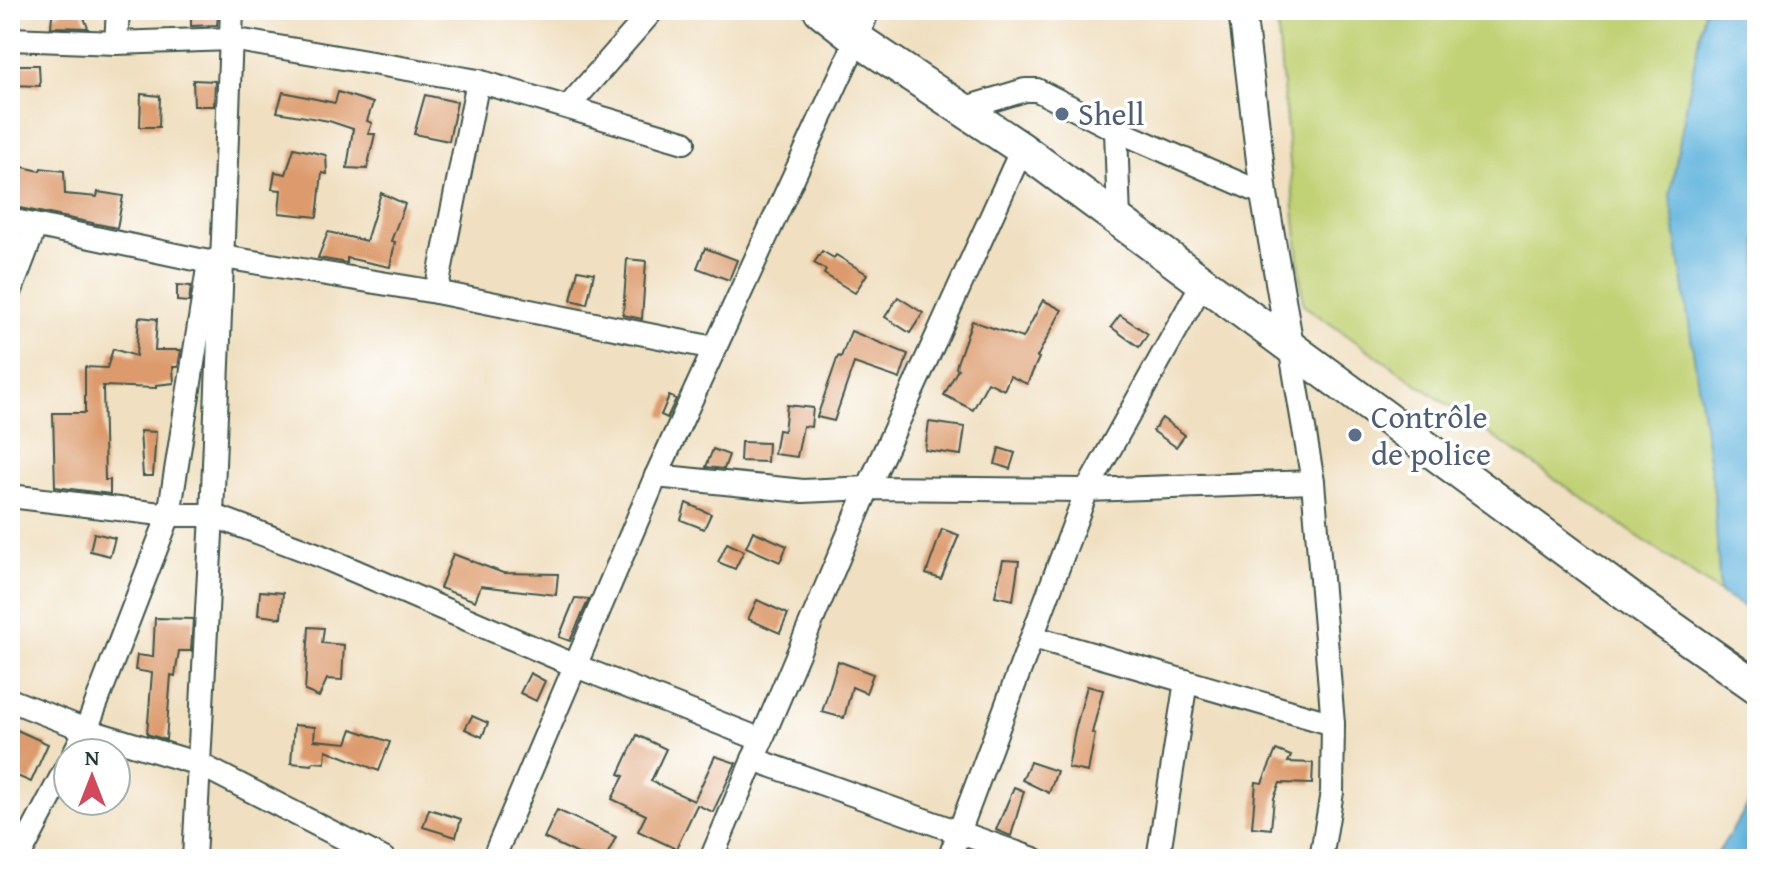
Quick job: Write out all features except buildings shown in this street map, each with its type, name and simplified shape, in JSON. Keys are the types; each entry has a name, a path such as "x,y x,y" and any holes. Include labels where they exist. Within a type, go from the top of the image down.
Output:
{"highway":[{"path":"820,10 862,24 962,109 1022,149 1633,600 1757,687"}],"main road":[{"path":"1242,10 1264,194 1290,346"}],"street":[{"path":"116,43 118,10"},
{"path":"194,859 212,515 216,260 232,10"},
{"path":"568,107 653,10"},
{"path":"493,859 656,476 862,24"},
{"path":"10,39 116,43 231,39 478,81 684,142"},
{"path":"436,292 478,81"},
{"path":"962,109 1025,90 1037,90 1116,130 1264,194"},
{"path":"1116,130 1119,220"},
{"path":"711,859 868,488 1022,149"},
{"path":"10,220 216,260 436,292 714,348"},
{"path":"10,293 35,227"},
{"path":"82,737 169,515 216,260"},
{"path":"949,859 1087,490 1203,282"},
{"path":"1290,346 1313,482 1333,724 1332,792 1321,859"},
{"path":"656,476 803,491 868,488 1087,490 1313,482"},
{"path":"10,496 169,515 212,515 318,555 576,666 758,749 960,833 1034,859"},
{"path":"1033,637 1333,724"},
{"path":"1158,859 1186,681"},
{"path":"10,700 86,730 199,764 384,859"},
{"path":"18,859 52,794"}],"green space":[{"path":"1276,10 1704,10 1670,195 1714,492 1720,593 1303,305"}],"water":[{"path":"1704,10 1757,10 1757,615 1720,593 1714,492 1670,195"},
{"path":"1757,797 1757,859 1714,859 1751,800"}],"place":[{"name":"Shell","path":"1062,114"},
{"name":"Contrôle de police","path":"1355,435"}]}
